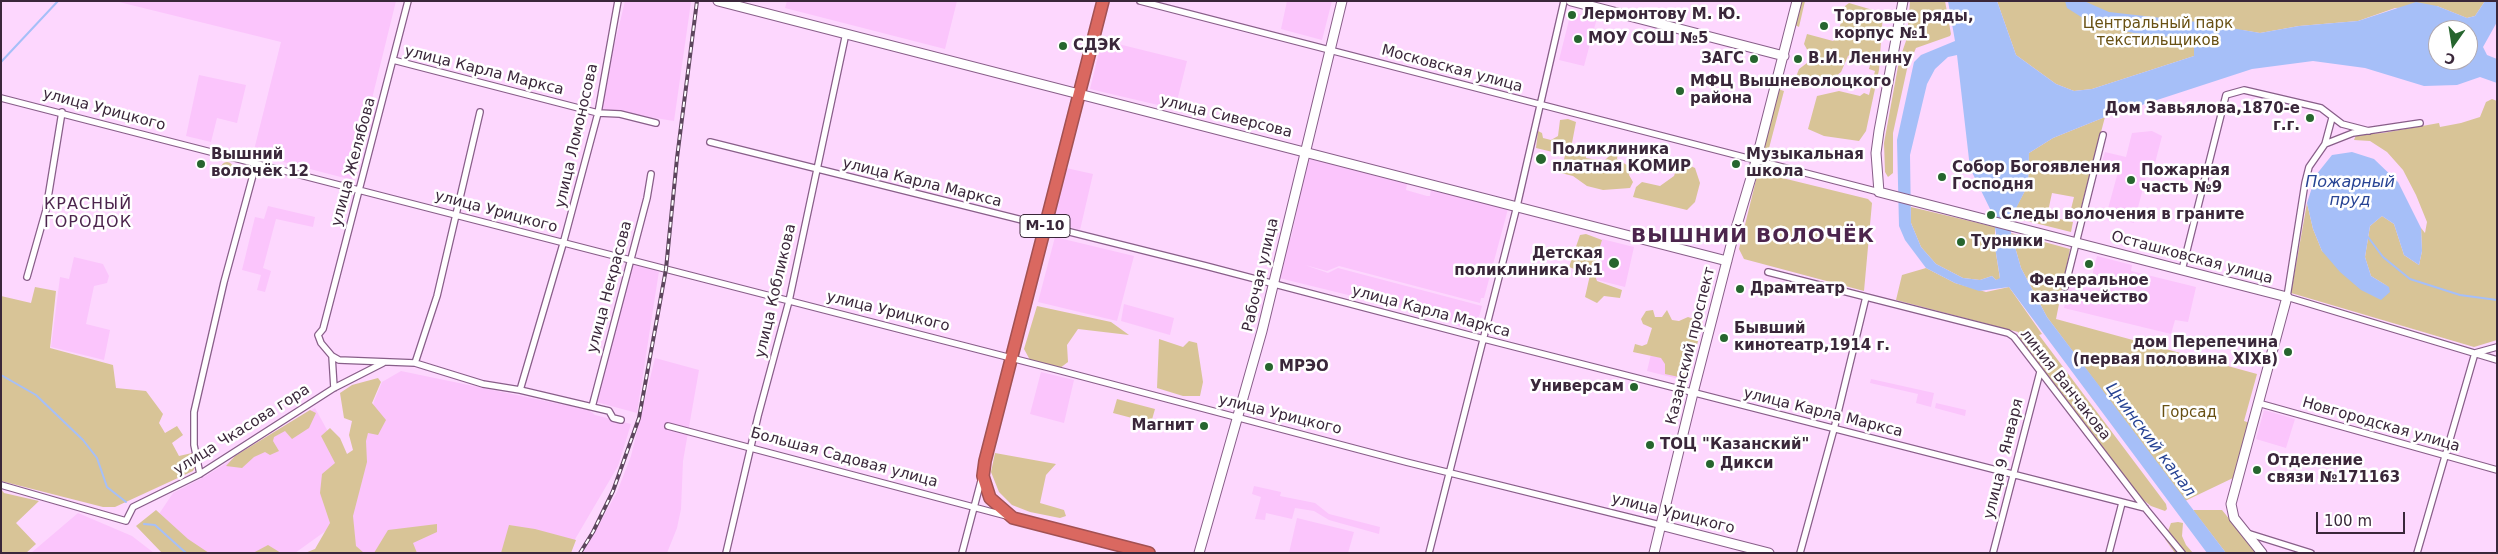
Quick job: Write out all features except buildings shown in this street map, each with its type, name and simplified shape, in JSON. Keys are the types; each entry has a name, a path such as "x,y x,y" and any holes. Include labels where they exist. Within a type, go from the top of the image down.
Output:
{"highway":[{"name":"М-10","path":"983,471 1103,1"},
{"name":"Большая Садовая улица","path":"983,471 984,484 990,498 1013,518 1149,553"}],"street":[{"name":"улица Желябова","path":"332,356 321,343 318,335 323,328 408,1"},
{"name":"улица Ломоносова","path":"520,390 564,244 598,113 618,1"},
{"name":"улица Сиверсова","path":"718,1 1727,261"},
{"name":"Московская улица","path":"1140,1 1879,192"},
{"name":"Рабочая улица","path":"1199,553 1273,284 1342,1"},
{"path":"1428,553 1517,206 1564,1"},
{"path":"1571,1 1784,56"},
{"name":"Казанский проспект","path":"1654,553 1692,393 1756,161 1797,1"},
{"path":"1879,192 1876,154 1903,1"},
{"name":"улица Кобликова","path":"726,553 750,449 789,301 846,33"},
{"name":"улица Карла Маркса","path":"393,60 598,113 620,114 656,123"},
{"path":"2182,270 2226,95 2244,90 2321,108 2332,118 2355,128 2369,131"},
{"name":"улица Урицкого","path":"1,98 62,112 359,191 1011,358 1237,418 1769,553"},
{"path":"27,277 46,210 62,112"},
{"path":"415,364 437,296 480,112"},
{"path":"2262,553 2245,533 2232,512 2232,496 2286,297 2304,183 2314,158 2325,144 2332,118"},
{"path":"2325,144 2353,134 2420,123"},
{"path":"2065,287 2103,135"},
{"name":"улица Карла Маркса","path":"710,142 1273,284 1834,430 2145,508"},
{"path":"200,474 194,445 194,412 222,290 256,164"},
{"name":"улица Некрасова","path":"592,407 647,198 651,174"},
{"name":"Осташковская улица","path":"1879,192 2286,297 2497,360"},
{"name":"линия Ванчакова","path":"1768,272 2008,333 2182,553"},
{"path":"1800,553 1834,430 1866,297"},
{"path":"2417,553 2475,353 2497,347"},
{"path":"334,388 332,356 347,361 415,364 483,384 520,390 609,411 613,418 621,420"},
{"name":"улица Чкасова гора","path":"1,485 126,521 133,507 200,474 334,388 386,362"},
{"name":"улица 9 Января","path":"1993,553 2040,372"},
{"name":"Новгородская улица","path":"2258,403 2446,458 2497,470"},
{"name":"Большая Садовая улица","path":"668,426 1013,518"},
{"path":"962,553 983,471"},
{"path":"2109,553 2122,503"},
{"path":"2245,533 2311,553"}],"shaded area":[{"path":"115,1 396,1 352,180 253,154 281,42"},
{"path":"625,1 691,2 674,121 599,109"},
{"path":"787,1 957,1 945,49 785,8"},
{"path":"1287,1 1332,1 1322,40 1281,29"},
{"name":"МОУ СОШ №5","path":"1571,12 1597,18 1584,66 1559,60"},
{"path":"1102,40 1187,61 1175,109 1090,89"},
{"path":"199,75 246,85 237,123 217,118 211,142 186,136"},
{"name":"Пожарная часть №9","path":"2152,131 2162,136 2154,167 2149,165 2134,223 2106,216 2118,172 2100,167 2105,152 2126,157 2132,133"},
{"path":"1308,158 1407,184 1406,190 1427,196 1430,196 1431,189 1508,209 1484,298 1481,298 1480,303 1339,266 1327,271 1305,265 1328,273 1338,268 1482,306 1475,331 1458,326 1458,322 1275,277 1285,237 1291,238"},
{"path":"1066,168 1093,174 1080,230 1052,222"},
{"path":"268,206 315,217 313,227 276,219 263,268 271,271 265,292 257,290 261,275 242,270 255,217 264,219"},
{"path":"1055,237 1134,256 1117,321 1038,302"},
{"name":"Детская поликлиника №1","path":"1602,239 1634,247 1625,287 1593,279"},
{"path":"2097,256 2132,265 2131,271 2196,287 2188,322 2175,320 2171,334 2064,308 2069,284 2089,288"},
{"path":"74,257 103,264 109,276 107,283 94,286 86,324 110,330 104,360 51,347 60,277 69,279"},
{"path":"630,264 659,271 637,413 596,402"},
{"path":"1124,304 1174,318 1170,335 1121,321"},
{"path":"1700,327 1687,381 1647,371 1652,350"},
{"path":"655,358 699,370 683,461 681,509 677,528 667,553 583,553 617,492 631,456"},
{"path":"401,371 589,410 595,415 631,424 618,466 567,553 353,553 346,518 374,401 382,382"},
{"path":"1041,372 1074,380 1064,423 1030,414"},
{"path":"1871,379 1934,393 1931,407 1916,403 1918,394 1870,383"},
{"path":"1936,403 1966,410 1965,416 1935,408"},
{"path":"315,408 343,459 334,525 295,553 200,553 157,517 173,493 204,477"},
{"path":"2264,410 2295,419 2286,448 2256,439"},
{"path":"1254,486 1281,492 1280,496 1315,503 1329,514 1380,527 1379,534 1329,520 1314,511 1295,508 1292,519 1266,513 1265,520 1255,519 1261,497 1252,494"},
{"path":"78,513 132,536 154,553 31,553"},
{"path":"1297,518 1354,532 1348,553 1289,553"}],"green space":[{"path":"1801,1 1805,1 1799,27 1795,25"},
{"path":"1910,1 1945,1 1951,34 1916,48 1907,69 1893,133 1893,173 1888,177 1885,172 1884,143 1899,61 1907,38"},
{"name":"Центральный парк текстильщиков","path":"1997,1 2485,1 2475,16 2467,18 2437,6 2395,8 2358,21 2299,26 2260,33 2242,30 2194,56 2092,89 2074,91 2056,84 2016,55"},
{"path":"1849,3 1883,13 1879,70 1866,131 1859,141 1824,136 1808,129 1817,96 1839,91 1860,96 1864,93 1869,95 1875,71 1869,69 1871,61 1868,56 1852,53 1848,56 1841,72 1829,82 1809,83 1796,77 1799,69 1807,63 1809,53 1804,44 1807,34 1833,41 1837,38 1845,6"},
{"path":"1778,89 1784,91 1768,152 1763,151"},
{"path":"2492,99 2497,101 2497,340 2474,347 2291,293 2307,203 2313,229 2322,251 2389,287 2371,276 2365,257 2370,226 2382,216 2394,224 2404,255 2419,265 2422,251 2421,228 2425,233 2427,222 2416,195 2403,170 2387,152 2370,141 2354,140 2356,135 2383,133 2439,123 2440,127 2461,123 2480,117 2486,102"},
{"path":"2105,117 2080,211 2071,209 2074,197 2052,193 2047,216 2073,222 2071,232 2011,217 2028,185 2029,153 2053,138"},
{"path":"1568,119 1576,122 1572,143 1575,147 1586,145 1586,158 1604,161 1615,150 1618,152 1617,159 1630,167 1629,175 1633,182 1630,188 1603,190 1587,186 1573,176 1561,173 1565,155 1536,148 1538,131 1542,133 1543,138 1551,140 1558,136 1560,120"},
{"path":"225,162 229,162 233,168 229,174 225,174 221,170 221,166"},
{"path":"1682,162 1695,168 1700,183 1695,202 1687,210 1633,197 1636,187 1642,182 1660,186 1674,176 1678,164"},
{"path":"1758,172 1868,199 1872,203 1864,291 1744,259 1739,249"},
{"path":"1911,207 1995,227 1995,247 2000,279 1996,280 1992,276 1980,280 1963,278 1936,264 1921,247 1911,223"},
{"name":"Горсад","path":"2011,233 2070,249 2056,319 2257,374 2244,421 2250,423 2233,478 2185,501 2047,317 2021,268"},
{"path":"1586,234 1602,240 1593,270 1597,281 1622,290 1620,298 1604,296 1597,303 1585,297 1590,275 1569,267 1580,235"},
{"path":"1926,268 1955,283 1986,292 2009,287 2042,334 2039,335 2166,504 2167,509 2165,511 2151,506 2142,499 2020,339 2018,332 1896,300 1902,275"},
{"path":"35,287 56,291 50,348 113,365 116,388 146,391 163,414 159,423 165,433 177,426 183,435 172,443 179,456 192,453 195,467 193,471 115,507 103,507 1,481 1,296 31,303"},
{"path":"1037,306 1111,322 1129,335 1078,329 1067,345 1068,362 1060,368 1030,360 1024,349"},
{"path":"1653,310 1655,317 1662,317 1667,310 1672,320 1679,321 1688,317 1703,322 1688,379 1665,374 1665,364 1661,358 1633,352 1635,344 1642,346 1647,344 1652,328 1643,324 1641,319 1646,311"},
{"path":"1159,339 1183,347 1189,341 1197,343 1203,382 1200,396 1183,396 1157,388"},
{"path":"378,378 381,382 372,403 386,420 378,435 368,433 366,441 367,462 353,516 356,546 364,553 305,553 315,549 330,523 320,493 322,474 335,463 321,436 330,428 340,438 347,454 353,450 349,435 352,421 344,418 340,393 352,385"},
{"path":"1117,399 1155,409 1151,423 1113,413"},
{"path":"310,410 316,413 309,428 292,439 285,431 274,437 273,441 279,451 270,455 265,452 254,457 242,468 226,466 235,456"},
{"path":"995,453 1056,464 1046,475 1040,503 1064,510 1066,516 1060,518 1030,512 1012,505 999,492 991,472"},
{"path":"1,489 4,493 39,501 16,523 36,544 26,553 1,553"},
{"path":"156,510 188,539 209,553 162,553 136,526"},
{"path":"2193,510 2222,510 2257,553 2226,553"},
{"path":"2171,523 2183,523 2182,536 2186,545 2193,553 2175,553 2165,539"},
{"path":"437,524 437,532 413,543 417,553 374,553 388,530"},
{"path":"509,525 535,529 576,540 571,553 501,553"},
{"path":"268,545 281,553 253,553"}],"water":[{"path":"1948,1 1997,1 2016,55 2056,84 2074,91 2092,89 2194,56 2194,46 2180,38 2134,33 2094,25 2067,8 2065,1 2084,1 2109,12 2197,22 2260,33 2299,26 2358,21 2416,2 2437,6 2467,18 2475,16 2485,1 2497,1 2497,22 2483,47 2487,55 2497,59 2497,83 2480,77 2457,85 2424,86 2365,68 2313,61 2252,69 2105,117 2053,138 2029,153 2028,185 2011,218 2011,233 2021,268 2047,317 2226,553 2207,553 2009,287 1979,291 1955,283 1926,268 1905,240 1899,226 1897,140 1914,62 1921,55 1955,41","holes":["1957,55 1970,168 1992,213 1996,233 1995,247 2000,278 1996,280 1992,276 1980,280 1963,278 1936,264 1921,247 1911,223 1910,155 1927,84 1935,69 1948,57"]},
{"name":"Пожарный пруд","path":"2352,152 2374,159 2398,182 2421,228 2422,251 2419,265 2404,255 2394,224 2382,216 2370,226 2365,257 2371,276 2389,287 2390,292 2381,300 2361,290 2340,272 2322,251 2313,229 2307,203 2316,175 2332,155"}],"waterway":[{"path":"1,62 58,1"},
{"path":"2368,237 2383,257 2410,279 2460,295 2497,300"},
{"path":"1,375 36,395 83,440 97,458 107,487 126,502"},
{"path":"144,524 155,525 186,553"}],"railway":[{"path":"580,553 593,532 613,491 639,418 666,269 677,158 697,1"}],"place":[{"name":"Лермонтову М. Ю.","path":"1572,15"},
{"name":"Торговые ряды, корпус №1","path":"1824,26"},
{"name":"МОУ СОШ №5","path":"1578,39"},
{"name":"СДЭК","path":"1063,46"},
{"name":"ЗАГС","path":"1754,59"},
{"name":"В.И. Ленину","path":"1798,59"},
{"name":"МФЦ Вышневолоцкого района","path":"1680,91"},
{"name":"Дом Завьялова,1870-е г.г.","path":"2310,118"},
{"name":"Поликлиника платная КОМИР","path":"1541,159"},
{"name":"Вышний волочёк 12","path":"201,164"},
{"name":"Музыкальная школа","path":"1736,164"},
{"name":"Собор Богоявления Господня","path":"1942,177"},
{"name":"Пожарная часть №9","path":"2131,180"},
{"name":"Следы волочения в граните","path":"1991,215"},
{"name":"Турники","path":"1961,242"},
{"name":"Детская поликлиника №1","path":"1614,263"},
{"name":"Федеральное казначейство","path":"2089,264"},
{"name":"Драмтеатр","path":"1740,289"},
{"name":"Бывший кинотеатр,1914 г.","path":"1724,338"},
{"name":"дом Перепечина (первая половина XIXв)","path":"2288,352"},
{"name":"МРЭО","path":"1269,367"},
{"name":"Универсам","path":"1634,387"},
{"name":"Магнит","path":"1204,426"},
{"name":"ТОЦ \"Казанский\"","path":"1650,445"},
{"name":"Дикси","path":"1710,464"},
{"name":"Отделение связи №171163","path":"2257,470"}],"district":[{"name":"КРАСНЫЙ ГОРОДОК","path":"88,214"},
{"name":"ВЫШНИЙ ВОЛОЧЁК","path":"1753,237"}],"water label":[{"name":"Цнинский канал","path":"2150,440"}]}
